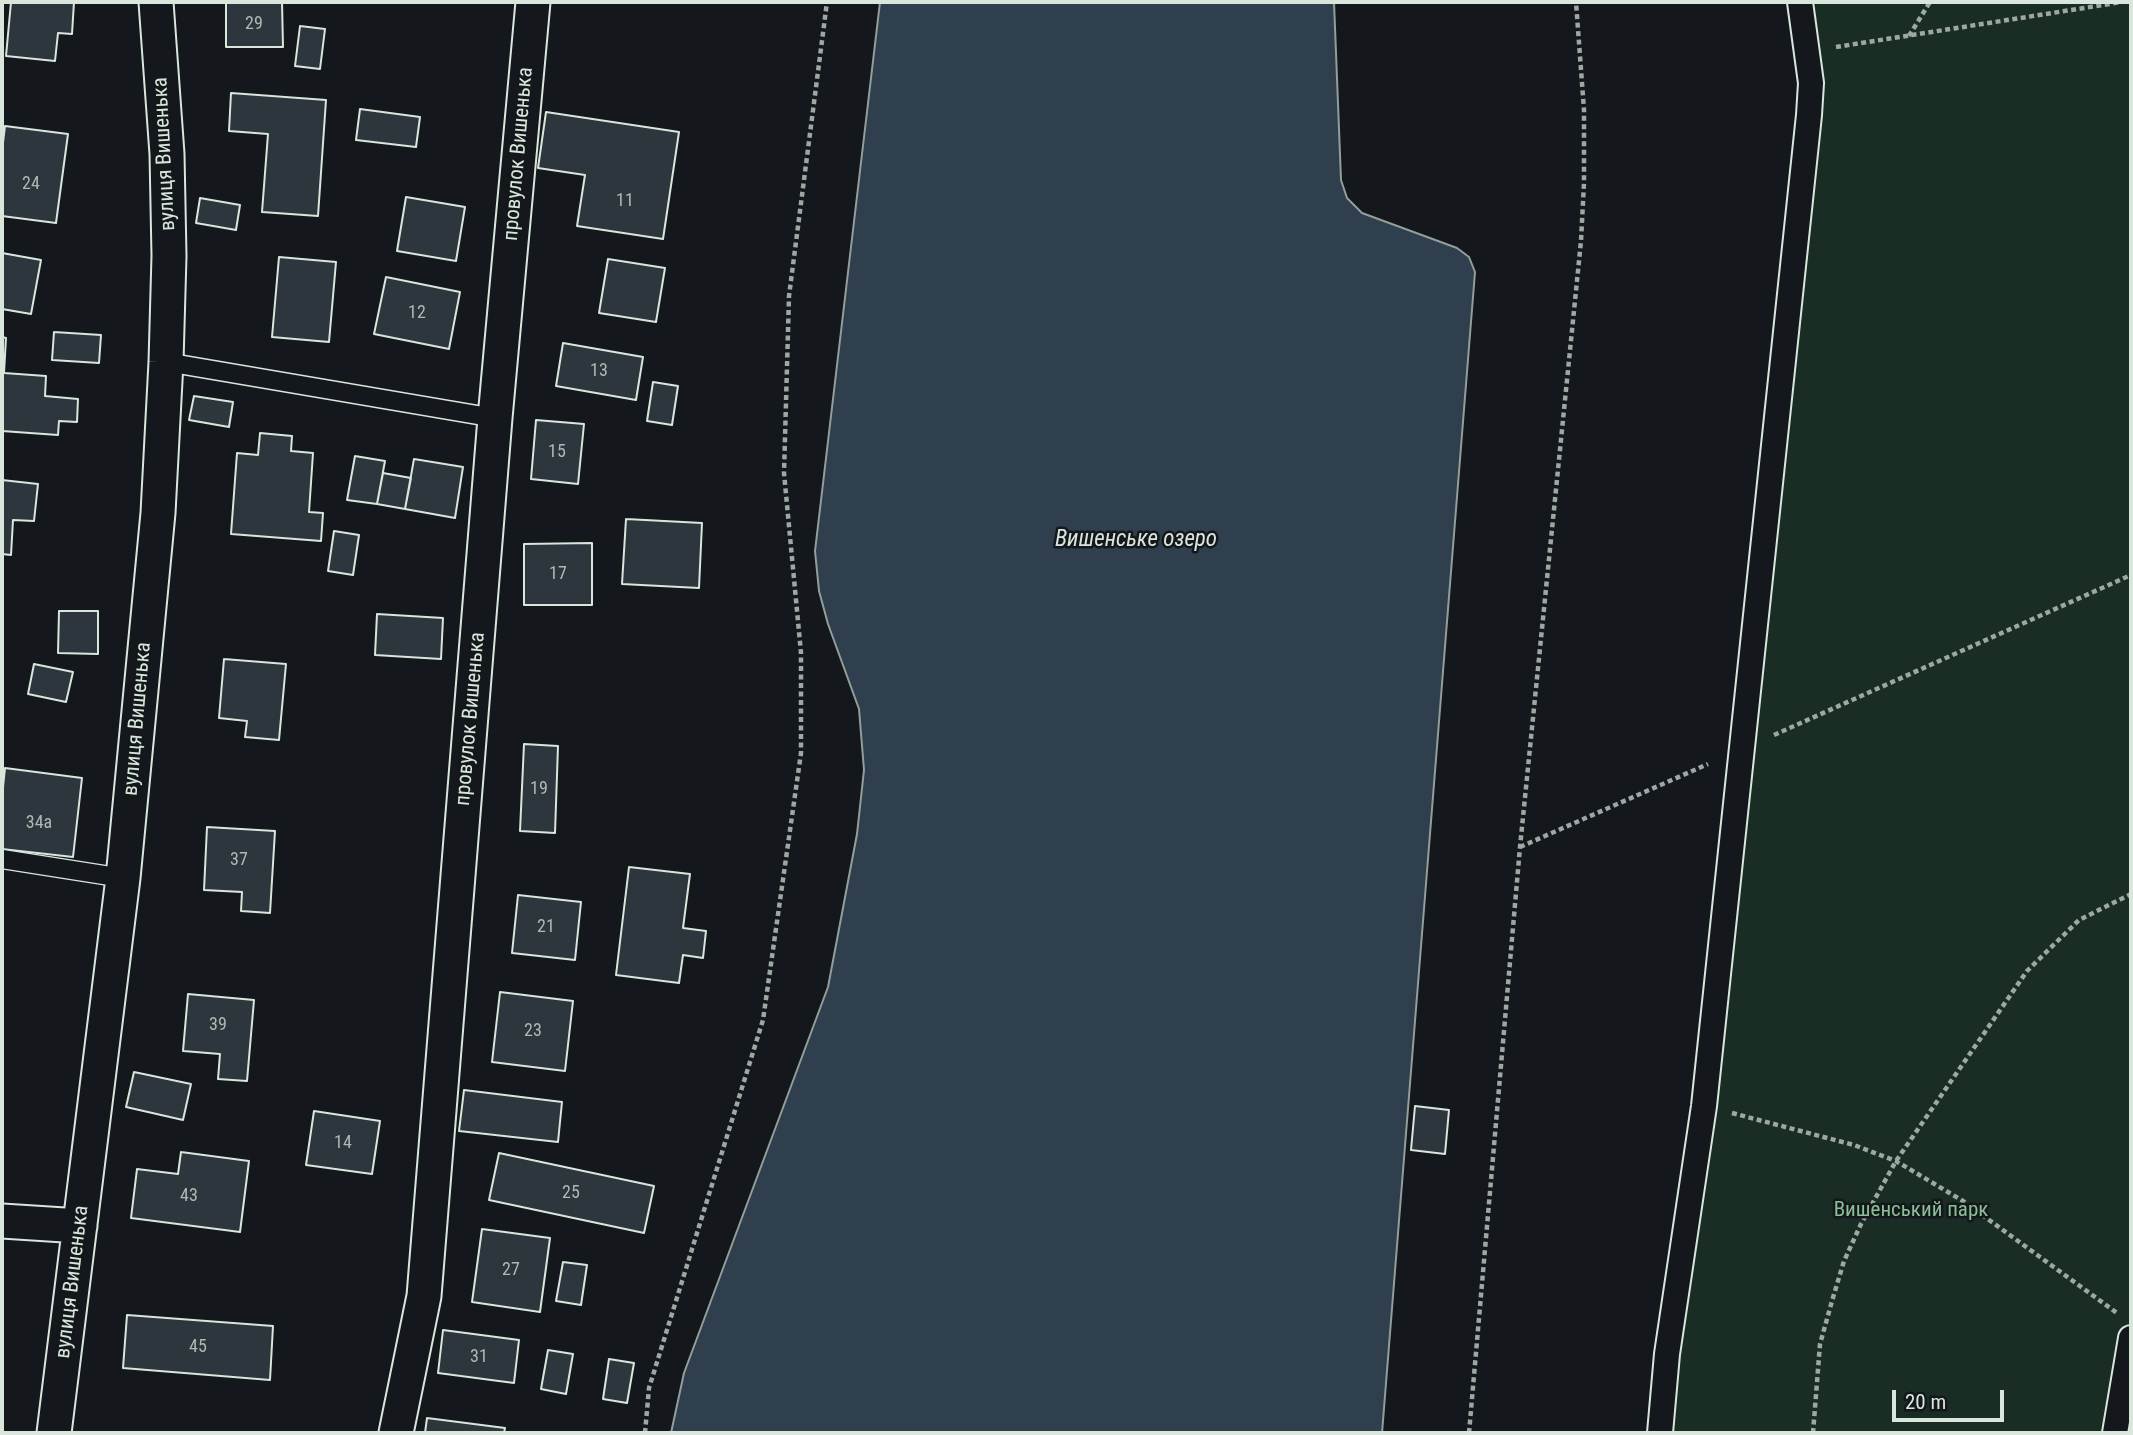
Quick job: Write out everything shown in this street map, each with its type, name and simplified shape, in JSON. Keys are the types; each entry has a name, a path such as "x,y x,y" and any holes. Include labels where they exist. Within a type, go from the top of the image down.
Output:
{"street":[{"name":"вулиця Вишенька","path":"54,1433 122,878 158,513 169,256 167,154 156,2"},
{"name":"провулок Вишенька","path":"396,1433 424,1296 495,418 533,2"},
{"path":"1660,1433 1667,1354 1704,1106 1810,115 1811,83 1800,2"},
{"path":"2,1221 80,1226"},
{"path":"2115,1433 2131,1338"}],"lane":[{"path":"166,362 495,418"},
{"path":"2,859 122,878"}],"path":[{"path":"645,1433 649,1388 763,1020 801,753 801,653 784,473 789,296 827,2"},
{"path":"1469,1433 1520,847 1581,241 1584,110 1576,2"},
{"path":"1909,36 1930,2"},
{"path":"1807,52 2122,2"},
{"path":"1520,847 2131,575"},
{"path":"1813,1433 1820,1344 1844,1261 1896,1161 2027,971 2079,920 2131,894"},
{"path":"1704,1106 1854,1145 1896,1161 1963,1201 2120,1315"}],"green space":[{"name":"Вишенський парк","path":"1800,2 2131,2 2131,1433 1660,1433 1809,115"}],"water":[{"name":"Вишенське озеро","path":"880,2 1334,2 1341,180 1347,198 1362,213 1457,248 1469,257 1475,272 1382,1433 671,1433 684,1373 828,987 857,834 864,770 859,709 828,624 819,591 815,551"}],"building":[{"path":"11,2 74,2 72,34 58,33 55,61 6,56"},
{"path":"226,2 282,2 283,47 226,47"},
{"path":"300,26 325,29 320,69 295,66"},
{"path":"231,93 326,100 318,216 262,212 268,134 229,131"},
{"path":"360,109 420,117 416,147 356,140"},
{"path":"546,112 679,132 663,239 577,226 585,175 538,168"},
{"path":"5,126 68,134 56,223 2,216 2,151"},
{"path":"406,197 465,207 456,261 397,251"},
{"path":"200,198 240,205 236,230 196,223"},
{"path":"2,253 41,260 31,314 2,309"},
{"path":"279,257 336,262 329,342 272,337"},
{"path":"608,259 665,268 656,322 599,313"},
{"path":"386,277 460,292 449,349 374,334"},
{"path":"54,332 101,335 99,363 52,360"},
{"path":"2,337 6,338 4,373 46,376 45,396 78,399 77,422 59,421 58,435 2,431"},
{"path":"563,343 643,357 636,400 556,386"},
{"path":"653,382 678,386 672,425 647,421"},
{"path":"194,396 233,402 229,427 189,420"},
{"path":"536,420 584,424 578,484 531,479"},
{"path":"260,433 292,436 291,451 313,453 309,512 323,513 321,541 231,534 237,453 258,455"},
{"path":"355,456 385,461 377,504 347,500"},
{"path":"414,459 463,467 455,518 405,509"},
{"path":"383,473 411,478 405,509 377,504"},
{"path":"2,480 38,484 34,521 13,520 11,555 2,554"},
{"path":"626,519 702,523 699,588 622,584"},
{"path":"334,531 359,535 353,575 328,571"},
{"path":"592,543 592,605 524,605 524,544"},
{"path":"59,611 98,611 98,654 58,653"},
{"path":"377,614 443,618 441,659 375,655"},
{"path":"224,659 286,664 279,740 245,737 247,721 219,718"},
{"path":"34,664 73,672 66,702 28,694"},
{"path":"524,744 558,746 555,833 520,831"},
{"path":"5,768 82,778 73,857 2,849"},
{"path":"207,827 275,831 270,913 241,911 242,892 204,890"},
{"path":"629,867 690,874 683,928 706,931 703,958 683,955 679,983 616,975"},
{"path":"518,895 581,902 575,960 512,953"},
{"path":"500,992 573,1001 565,1071 492,1062"},
{"path":"188,994 254,1000 247,1081 218,1079 220,1054 183,1051"},
{"path":"134,1072 191,1084 183,1120 126,1107"},
{"path":"464,1090 562,1102 558,1142 459,1131"},
{"path":"1415,1106 1449,1110 1445,1154 1411,1150"},
{"path":"314,1111 380,1121 372,1174 306,1165"},
{"path":"181,1152 249,1161 240,1232 131,1218 137,1169 178,1174"},
{"path":"499,1153 654,1186 644,1233 489,1200"},
{"path":"482,1229 550,1238 540,1312 472,1302"},
{"path":"563,1262 587,1265 581,1305 556,1301"},
{"path":"127,1315 273,1326 270,1380 123,1368"},
{"path":"443,1330 519,1340 514,1383 438,1373"},
{"path":"548,1350 573,1354 566,1394 541,1389"},
{"path":"609,1359 634,1363 627,1403 603,1399"},
{"path":"427,1418 505,1428 504,1433 425,1433"}]}
